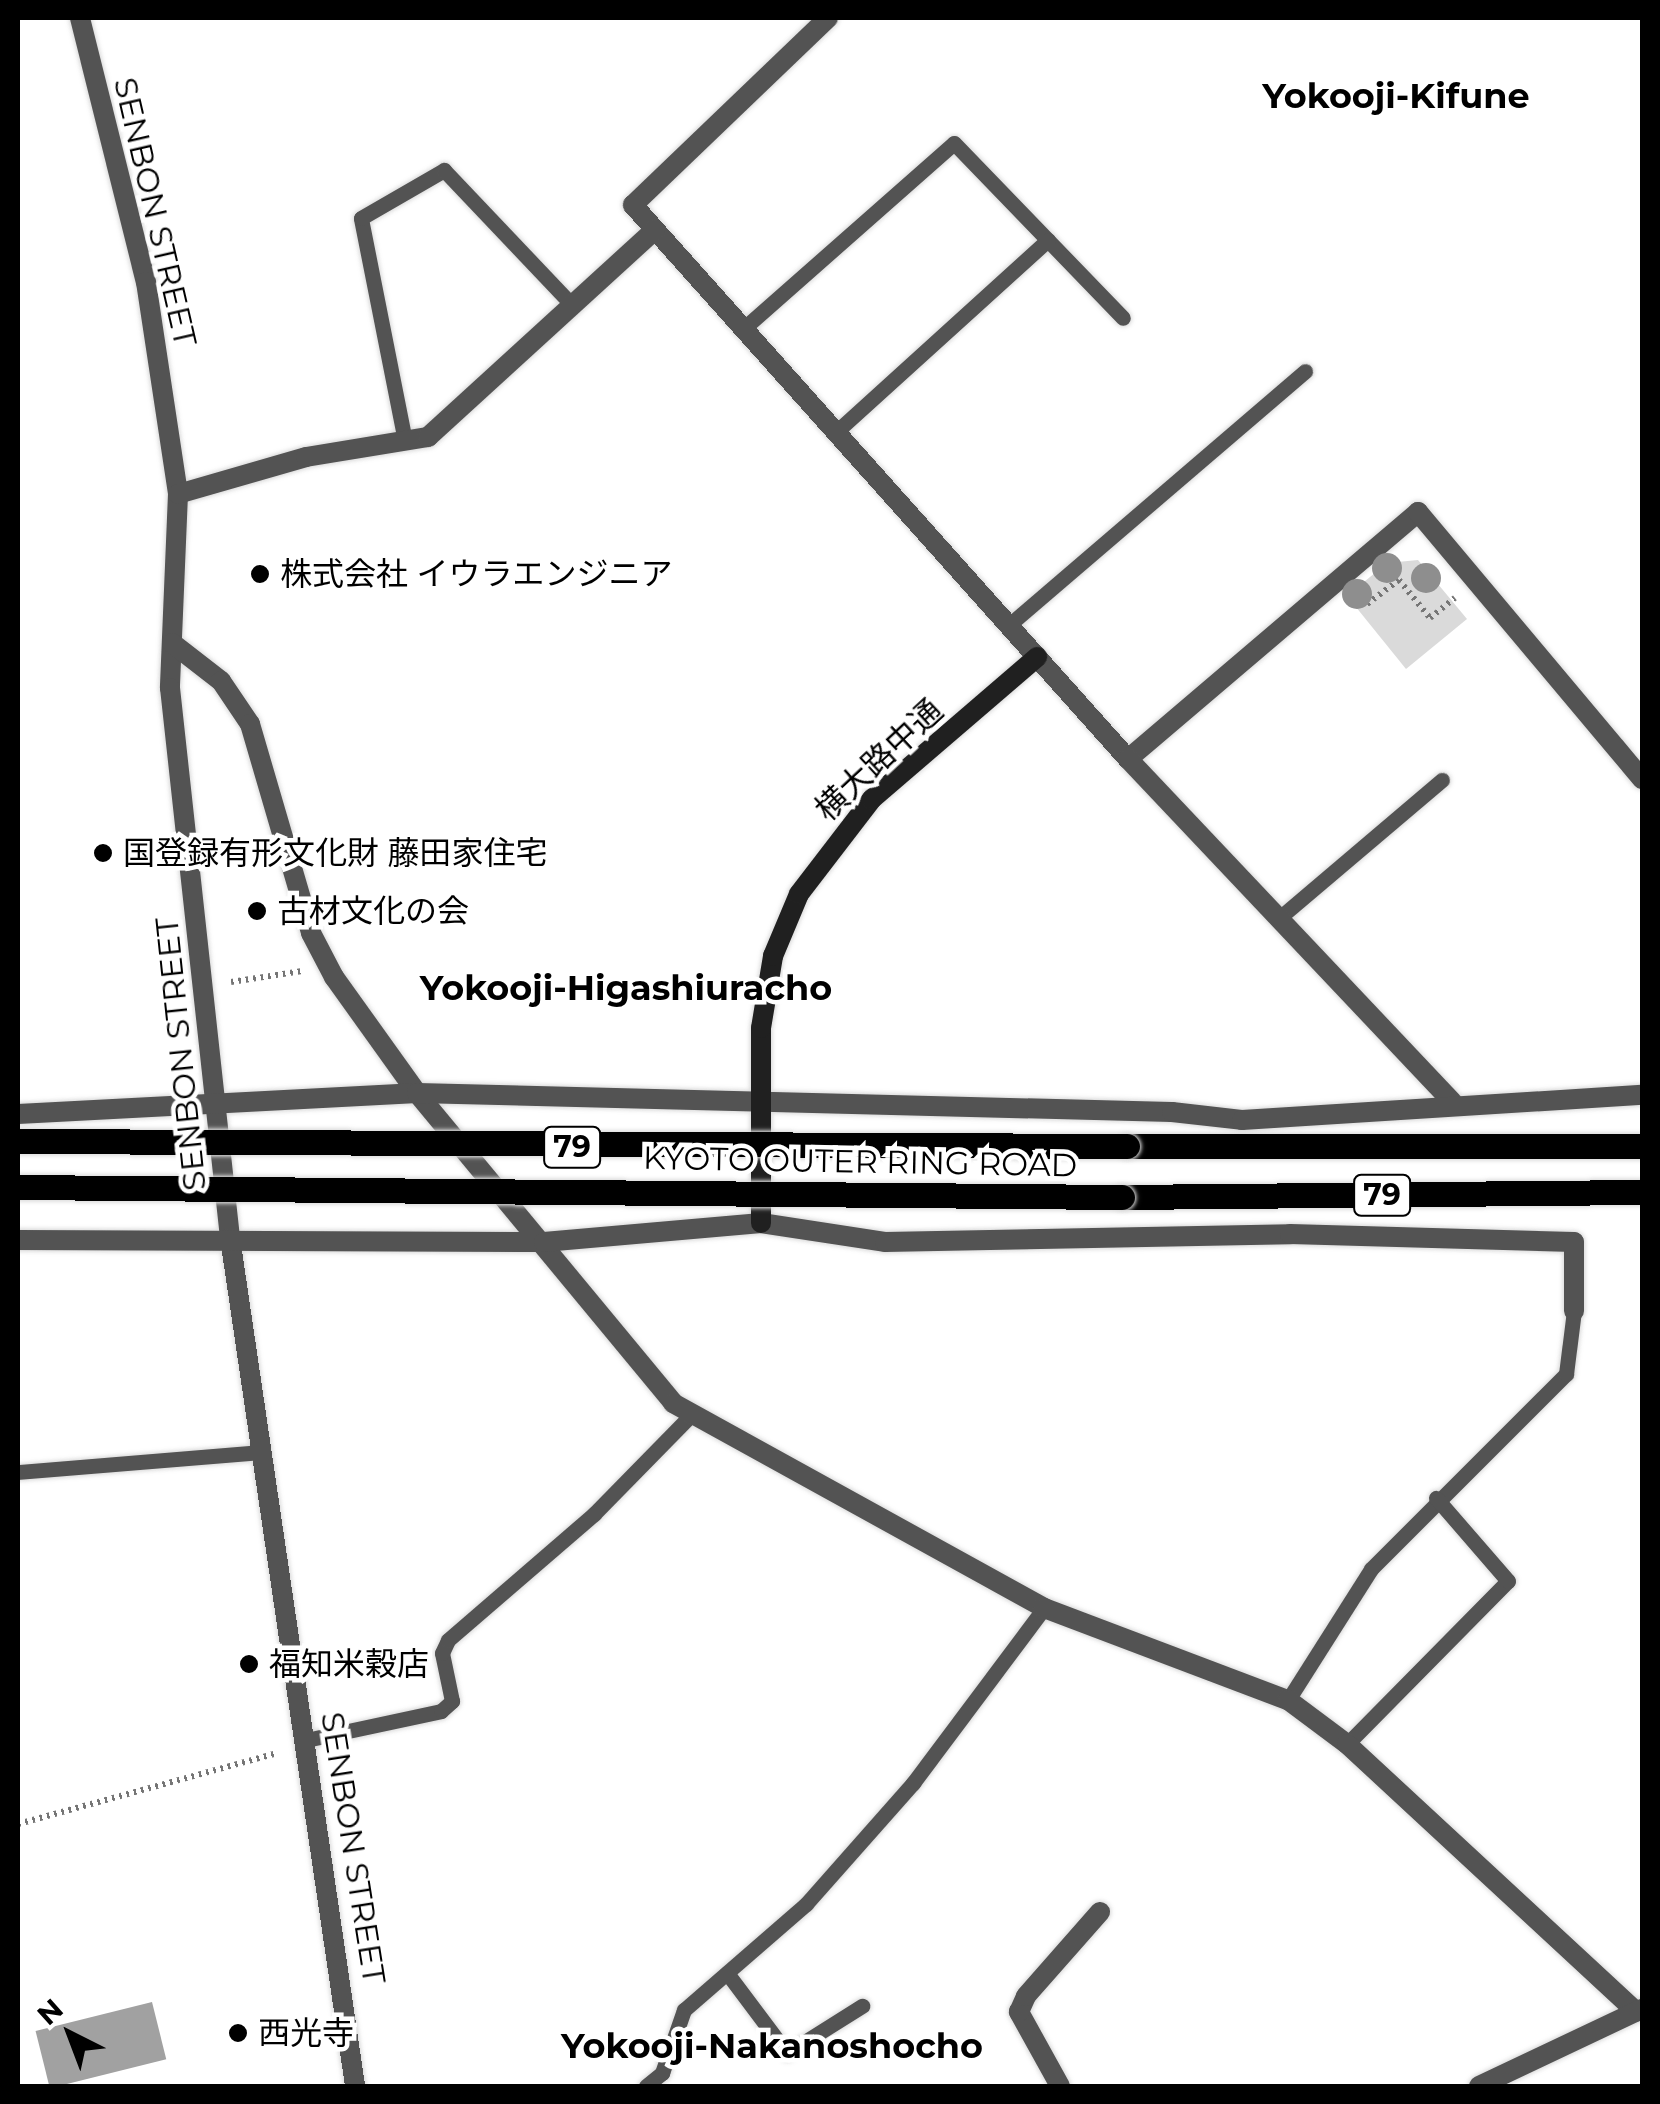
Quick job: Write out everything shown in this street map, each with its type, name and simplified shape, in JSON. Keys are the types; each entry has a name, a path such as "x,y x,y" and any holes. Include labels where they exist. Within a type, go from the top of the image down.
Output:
{"main road":[{"name":"KYOTO OUTER RING ROAD","path":"18,1141 1642,1146"},
{"name":"KYOTO OUTER RING ROAD","path":"18,1187 1122,1198 1642,1192"}],"street":[{"name":"SENBON STREET","path":"80,18 146,282 178,494 170,688 219,1106 230,1238 356,2086"},
{"path":"828,18 633,205 1128,760 1452,1102"},
{"path":"178,494 306,458 428,437 655,230"},
{"path":"1128,760 1418,512 1642,780"},
{"path":"172,643 221,681 250,724 311,933 328,967 417,1094 689,1417 1044,1608 1288,1700 1347,1744 1639,2010 1479,2086"},
{"name":"横大路中通","path":"761,1223 756,1101 773,956 799,894 872,799 1037,657"},
{"path":"18,1114 417,1094 756,1101 1242,1120 1360,1117 1452,1102 1642,1095"},
{"path":"18,1240 544,1242 761,1223 885,1242 1290,1234 1574,1242 1574,1311"},
{"path":"1060,2086 1019,2012 1026,1996 1100,1912"}],"lane":[{"path":"744,328 954,144 1123,318"},
{"path":"405,440 361,218 444,170 572,305"},
{"path":"836,432 1048,240"},
{"path":"1009,625 1306,372"},
{"path":"1278,918 1442,780"},
{"path":"1288,1700 1371,1569 1436,1498 1566,1374 1574,1311"},
{"path":"306,1743 441,1711 452,1701 442,1653 448,1640 594,1514 689,1417"},
{"path":"18,1472 263,1452"},
{"path":"1347,1744 1508,1581 1436,1498"},
{"path":"646,2086 662,2072 684,2010 806,1904 913,1784 1044,1608"},
{"path":"728,1973 787,2053 862,2006"}],"path":[{"path":"1367,604 1399,580 1430,618 1475,581"},
{"path":"205,986 328,967"},
{"path":"18,1824 306,1743"}],"shaded area":[{"path":"1418,560 1467,619 1406,669 1347,596 1387,563"},
{"path":"152,2002 166,2059 49,2086 36,2031"}],"place":[{"name":"株式会社 イウラエンジニア","path":"260,574"},
{"name":"国登録有形文化財 藤田家住宅","path":"103,853"},
{"name":"古材文化の会","path":"257,911"},
{"name":"福知米穀店","path":"249,1664"},
{"name":"西光寺","path":"238,2033"}],"district":[{"name":"Yokooji-Kifune","path":"1396,96"},
{"name":"Yokooji-Higashiuracho","path":"626,988"},
{"name":"Yokooji-Nakanoshocho","path":"772,2046"}]}
